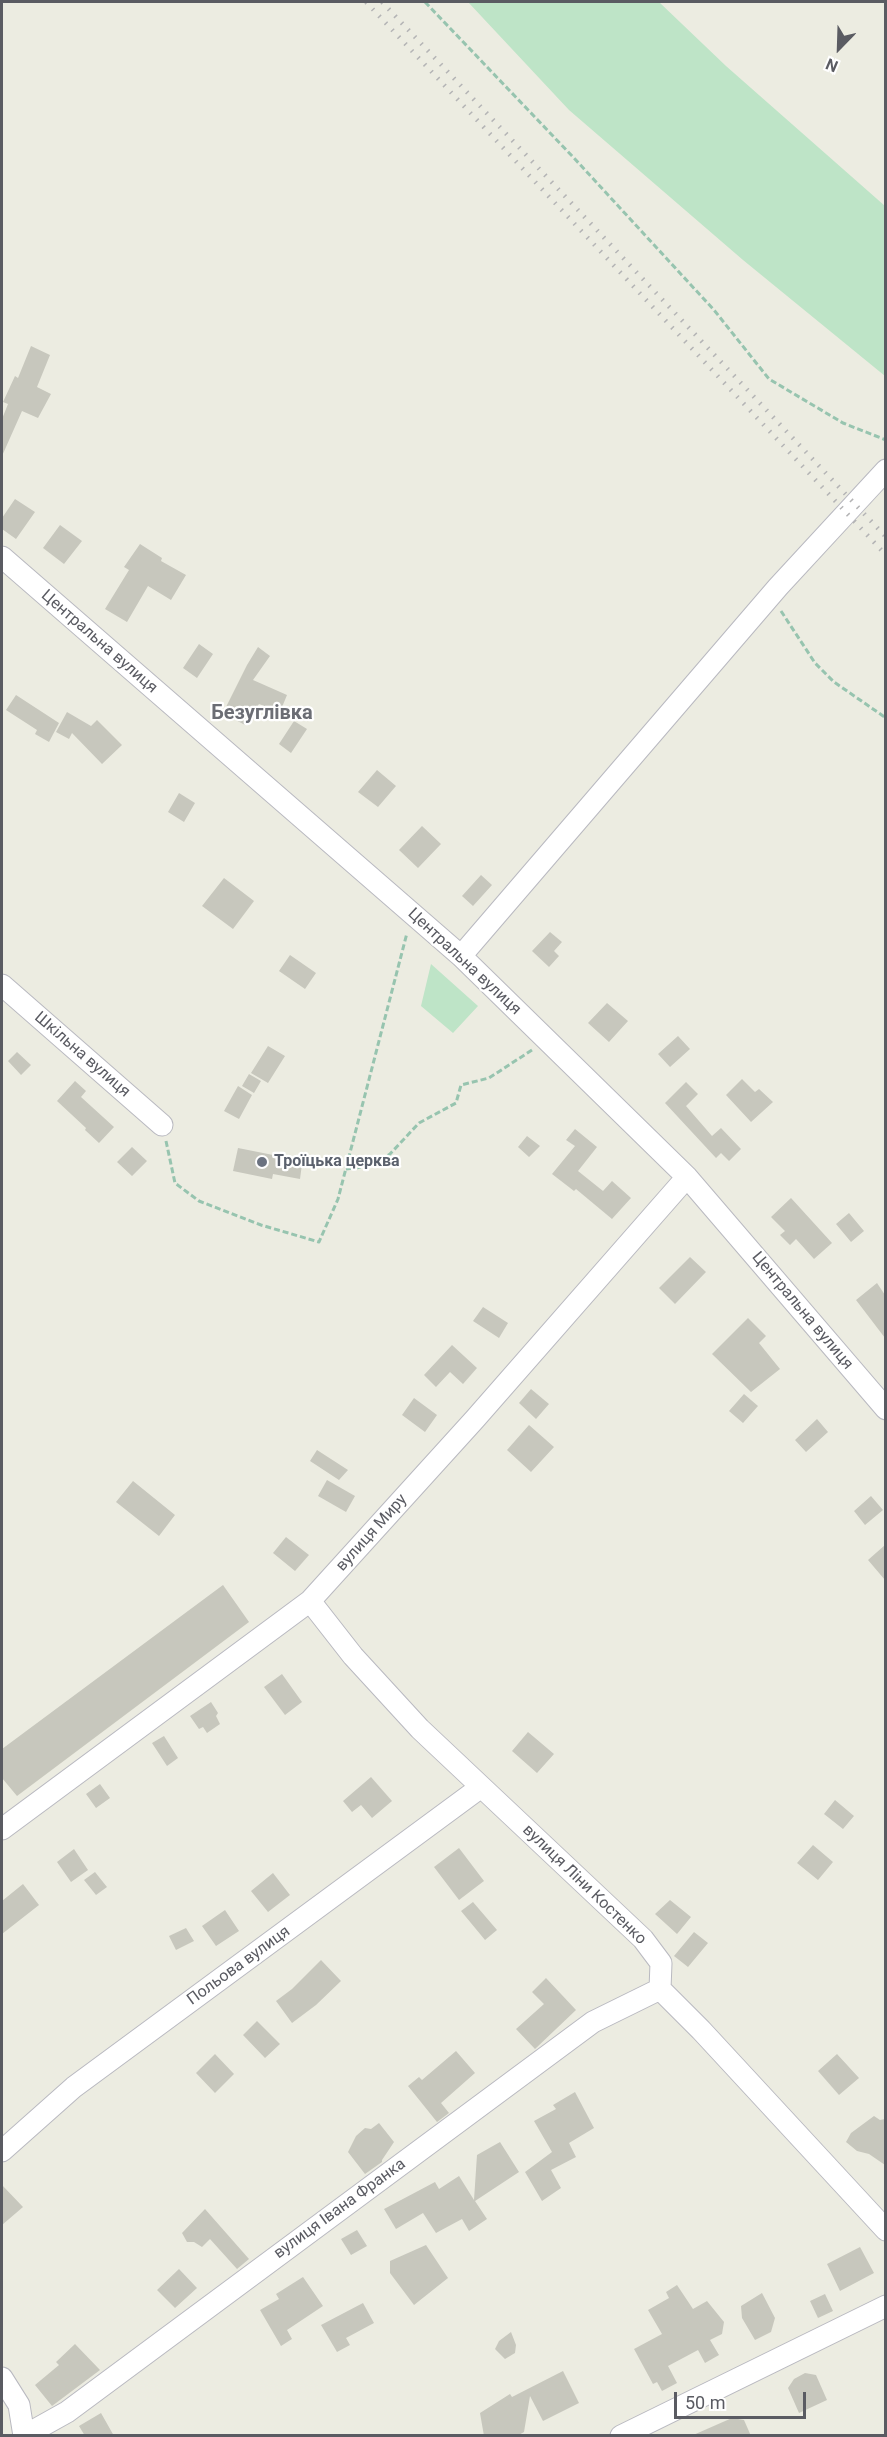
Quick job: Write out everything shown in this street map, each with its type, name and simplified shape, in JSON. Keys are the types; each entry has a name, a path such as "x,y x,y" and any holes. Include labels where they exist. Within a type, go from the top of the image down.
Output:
{"street":[{"path":"461,956 778,587 885,471"},
{"name":"Центральна вулиця","path":"2,557 461,956 687,1177 885,1409"},
{"name":"Шкільна вулиця","path":"2,985 162,1125"},
{"name":"вулиця Миру","path":"2,1829 310,1600 475,1419 687,1177"},
{"name":"вулиця Ліни Костенко","path":"310,1600 353,1656 420,1729 643,1939 661,1963 660,1989"},
{"name":"Польова вулиця","path":"2,2151 74,2087 481,1787"},
{"path":"660,1989 701,2030 885,2230"},
{"name":"вулиця Івана Франка","path":"24,2436 67,2412 593,2022 660,1989"},
{"path":"621,2436 885,2306"},
{"path":"2,2378 19,2405 24,2436"}],"path":[{"path":"425,2 574,158 714,310 769,379 843,423 885,440"},
{"path":"778,587 775,597 779,608 815,663 834,682 885,718"},
{"path":"162,1125 175,1183 199,1201 261,1225 319,1242 338,1199 412,913"},
{"path":"346,1168 371,1166 390,1154 419,1123 456,1102 460,1084 489,1078 547,1040"}],"green space":[{"path":"468,2 659,2 726,66 885,206 885,376 743,260 569,110"},
{"path":"431,964 478,1006 453,1033 421,1006"}],"building":[{"path":"31,346 50,355 37,387 51,394 38,418 22,411 2,456 2,419 8,404 3,402 15,376 18,378"},
{"path":"15,499 35,512 16,539 2,529 2,518"},
{"path":"60,525 82,541 64,564 43,548"},
{"path":"140,544 162,558 161,561 186,575 171,600 148,586 127,622 105,609 129,570 124,567"},
{"path":"199,644 213,654 197,678 183,668"},
{"path":"258,647 270,656 253,680 287,695 280,712 259,704 245,725 223,713"},
{"path":"16,695 59,723 49,742 35,734 37,730 6,710"},
{"path":"67,712 91,726 97,720 122,745 102,764 72,733 69,739 56,732"},
{"path":"294,721 307,729 291,753 279,744"},
{"path":"377,770 396,786 378,807 358,792"},
{"path":"179,793 195,803 184,822 168,812"},
{"path":"422,826 441,844 418,868 399,850"},
{"path":"481,875 492,885 473,906 462,896"},
{"path":"224,878 254,901 233,929 202,906"},
{"path":"550,932 562,942 554,951 559,956 549,967 532,951"},
{"path":"290,955 316,973 305,989 279,971"},
{"path":"607,1003 628,1021 609,1042 588,1023"},
{"path":"678,1036 690,1049 670,1067 658,1054"},
{"path":"268,1046 285,1056 268,1083 251,1073"},
{"path":"17,1052 31,1065 21,1075 8,1061"},
{"path":"249,1074 261,1081 254,1093 242,1086"},
{"path":"742,1079 755,1092 759,1089 773,1102 751,1122 726,1095"},
{"path":"75,1081 86,1091 81,1097 114,1127 99,1143 57,1101"},
{"path":"686,1082 698,1094 686,1106 712,1136 721,1128 741,1149 729,1161 721,1153 716,1158 665,1103"},
{"path":"238,1086 252,1095 239,1119 224,1111"},
{"path":"575,1129 597,1147 578,1171 603,1191 612,1181 631,1198 612,1219 576,1189 574,1191 552,1174 575,1146 566,1140"},
{"path":"527,1136 540,1146 529,1157 518,1147"},
{"path":"132,1147 147,1161 132,1176 117,1162"},
{"name":"Троїцька церква","path":"238,1148 273,1155 277,1160 302,1164 300,1179 273,1174 272,1179 233,1171"},
{"path":"791,1198 832,1243 814,1259 796,1239 790,1245 780,1235 785,1231 771,1217"},
{"path":"849,1213 864,1231 851,1242 836,1224"},
{"path":"690,1257 706,1272 675,1304 659,1288"},
{"path":"877,1283 885,1295 885,1338 856,1300"},
{"path":"483,1307 508,1323 499,1338 473,1321"},
{"path":"748,1318 766,1336 759,1343 780,1369 751,1392 712,1354"},
{"path":"452,1345 477,1368 463,1384 450,1372 436,1387 424,1375"},
{"path":"531,1389 549,1404 536,1419 519,1403"},
{"path":"744,1394 758,1406 743,1423 729,1411"},
{"path":"414,1398 437,1415 425,1432 402,1415"},
{"path":"817,1419 828,1432 806,1452 795,1440"},
{"path":"529,1425 554,1447 531,1472 507,1450"},
{"path":"317,1450 348,1470 339,1480 310,1461"},
{"path":"327,1480 355,1496 346,1512 318,1496"},
{"path":"133,1481 175,1515 159,1536 116,1502"},
{"path":"871,1496 883,1510 865,1525 854,1511"},
{"path":"286,1537 309,1555 295,1571 273,1553"},
{"path":"885,1545 885,1580 868,1560"},
{"path":"223,1585 249,1622 17,1796 2,1778 2,1749"},
{"path":"282,1674 302,1702 285,1715 264,1687"},
{"path":"211,1702 218,1713 216,1716 220,1724 207,1733 203,1727 199,1729 190,1716"},
{"path":"528,1732 554,1754 537,1773 512,1751"},
{"path":"164,1736 178,1758 167,1766 152,1743"},
{"path":"371,1777 392,1801 372,1818 361,1805 352,1812 343,1801"},
{"path":"100,1784 110,1798 96,1808 86,1794"},
{"path":"835,1800 854,1816 843,1829 824,1814"},
{"path":"813,1845 833,1862 818,1880 797,1863"},
{"path":"459,1848 484,1881 459,1900 434,1867"},
{"path":"74,1849 88,1870 71,1882 57,1862"},
{"path":"95,1872 107,1887 96,1895 84,1880"},
{"path":"273,1873 290,1895 268,1912 251,1891"},
{"path":"23,1884 39,1905 2,1934 2,1901"},
{"path":"670,1900 691,1917 677,1934 655,1914"},
{"path":"473,1902 497,1930 485,1940 461,1911"},
{"path":"225,1910 239,1931 216,1946 202,1926"},
{"path":"186,1928 194,1941 176,1950 169,1936"},
{"path":"694,1932 708,1943 688,1967 674,1956"},
{"path":"321,1960 341,1981 316,2005 292,2023 276,2001 292,1989"},
{"path":"546,1978 576,2010 535,2049 516,2029 544,2004 532,1992"},
{"path":"257,2021 280,2044 265,2058 243,2035"},
{"path":"456,2051 475,2073 441,2103 449,2113 437,2122 408,2086 419,2077 422,2080"},
{"path":"215,2054 234,2074 215,2093 196,2073"},
{"path":"837,2054 859,2078 839,2095 818,2071"},
{"path":"575,2092 594,2128 569,2143 576,2157 551,2170 561,2188 542,2201 525,2172 552,2152 534,2121 556,2109 553,2105"},
{"path":"874,2116 880,2120 885,2119 885,2165 869,2154 857,2151 846,2142 851,2133"},
{"path":"379,2123 394,2142 382,2162 365,2174 348,2152 356,2136 365,2128 371,2129"},
{"path":"500,2142 519,2172 475,2201 487,2219 469,2231 462,2219 436,2233 423,2213 396,2229 384,2209 435,2182 439,2189 459,2176 474,2200 477,2155"},
{"path":"2,2185 23,2207 2,2225"},
{"path":"205,2209 249,2259 237,2269 210,2239 202,2247 194,2242 187,2242 182,2233"},
{"path":"357,2230 367,2246 351,2255 341,2239"},
{"path":"426,2245 448,2278 414,2305 390,2273 390,2261"},
{"path":"860,2247 874,2273 840,2291 827,2264"},
{"path":"179,2269 197,2288 175,2308 157,2290"},
{"path":"303,2277 323,2306 287,2330 292,2339 281,2346 260,2310 279,2299 276,2294"},
{"path":"677,2285 693,2309 707,2301 724,2322 722,2334 710,2340 719,2355 705,2363 698,2350 668,2366 677,2383 662,2391 657,2382 653,2384 634,2349 662,2334 648,2310 669,2298 666,2292"},
{"path":"762,2293 775,2318 771,2332 755,2340 742,2318 741,2306"},
{"path":"825,2294 833,2311 818,2318 810,2301"},
{"path":"363,2303 374,2323 346,2338 350,2345 337,2352 321,2325"},
{"path":"511,2332 516,2345 515,2353 505,2359 495,2349 499,2341"},
{"path":"75,2344 100,2370 52,2406 35,2385 59,2365 56,2362"},
{"path":"563,2371 579,2403 543,2421 530,2396 524,2432 517,2436 484,2436 480,2413 510,2394 512,2397"},
{"path":"805,2373 816,2375 827,2400 799,2413 788,2388 794,2379"},
{"path":"101,2413 114,2436 85,2436 79,2426"},
{"path":"732,2418 744,2420 751,2436 691,2436"}],"railway":[{"path":"366,2 886,555"},
{"path":"382,2 886,537"}],"place":[{"name":"Троїцька церква","path":"262,1162"}],"district":[{"name":"Безуглівка","path":"262,714"}]}
